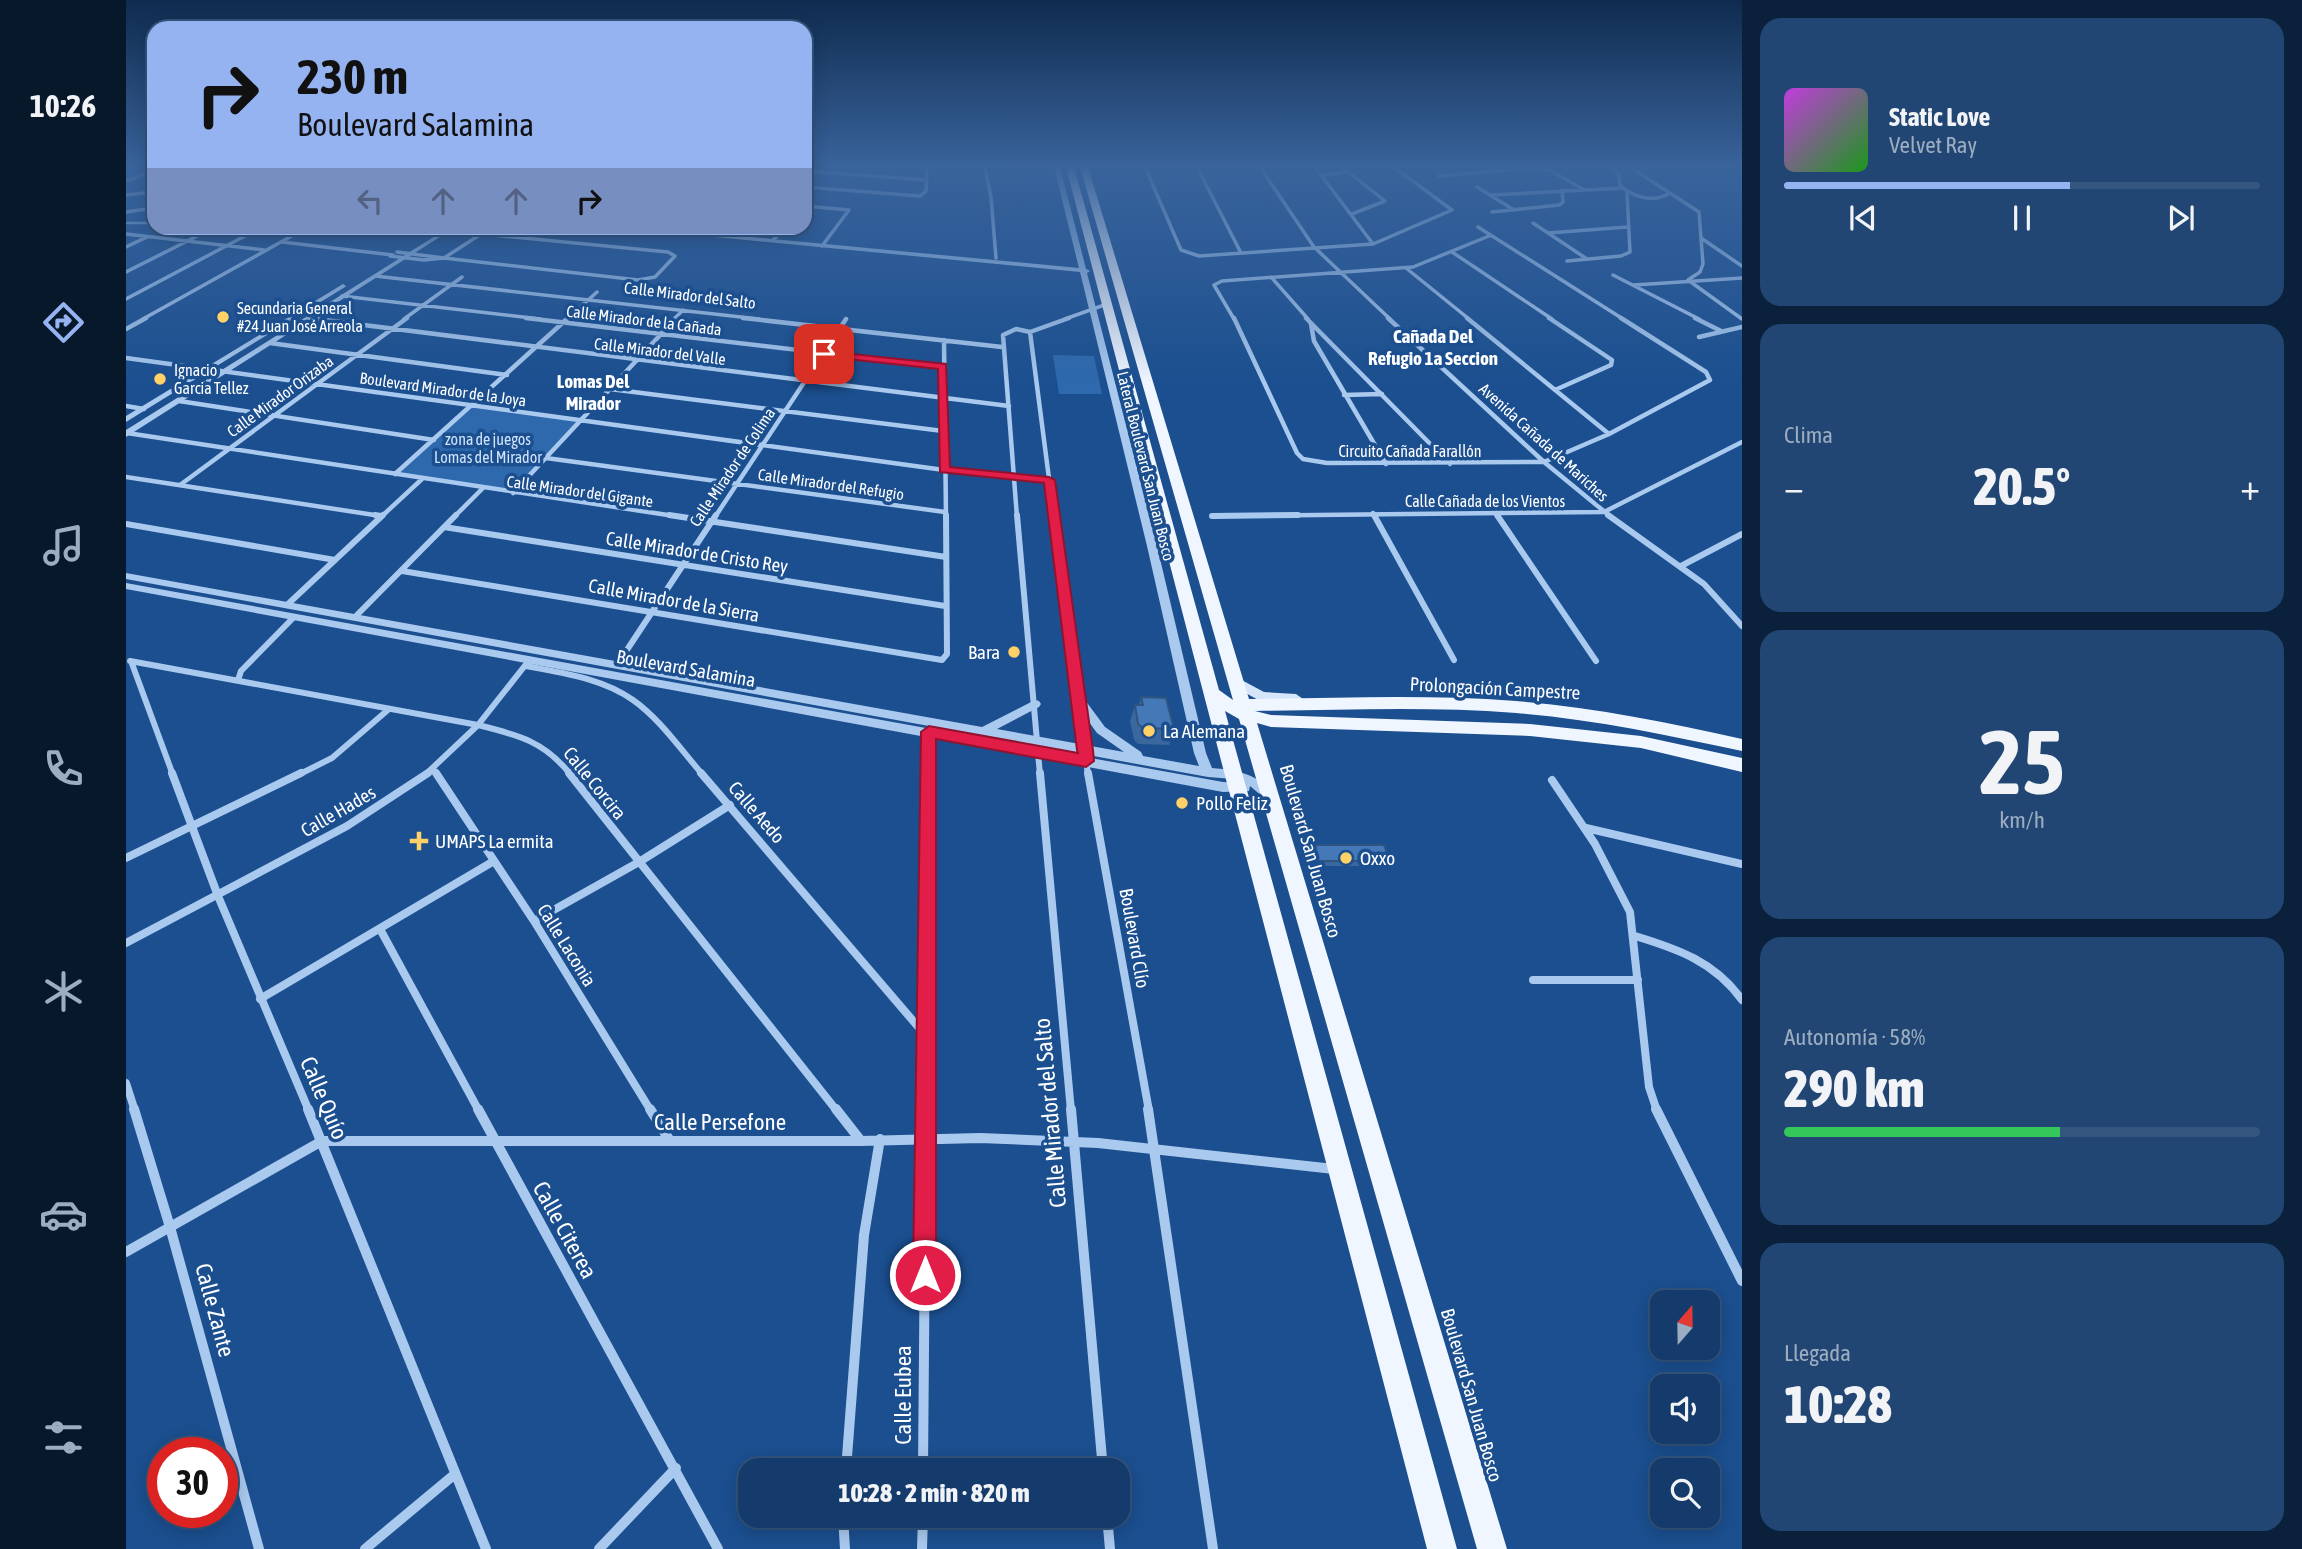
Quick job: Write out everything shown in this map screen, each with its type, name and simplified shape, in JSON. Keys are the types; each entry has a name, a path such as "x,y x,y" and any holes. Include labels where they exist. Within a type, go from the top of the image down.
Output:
{"main road":[{"name":"Boulevard San Juan Bosco","path":"1089,239 1220,727 1248,778 1272,804 1492,1549"},
{"name":"Boulevard San Juan Bosco","path":"1106,239 1236,682 1248,778 1342,1170 1442,1549"},
{"path":"1112,320 1130,320"},
{"path":"1203,662 1209,668 1222,673 1231,663"},
{"path":"1236,682 1262,697 1320,699 1339,704"},
{"path":"1211,693 1240,710 1220,727"},
{"name":"Prolongación Campestre","path":"1240,710 1339,704 1519,707 1630,721 1742,745"},
{"name":"Prolongación Campestre","path":"1240,710 1271,722 1531,730 1641,742 1742,765"},
{"path":"1272,804 1254,792 1246,791 1248,778 1273,733 1302,723"}],"street":[{"path":"126,247 142,239"},
{"path":"164,239 266,250"},
{"path":"126,272 190,239"},
{"path":"126,299 238,239"},
{"path":"126,330 286,239"},
{"path":"127,434 375,276 417,239"},
{"path":"126,420 206,369 429,239"},
{"path":"398,255 442,259 473,239"},
{"path":"281,242 638,280 654,277 675,256 668,253 533,239"},
{"path":"766,239 1098,272"},
{"path":"822,246 827,239"},
{"path":"994,239 996,258"},
{"name":"Lateral Boulevard San Juan Bosco","path":"1075,239 1200,753 1208,772"},
{"path":"1179,239 1185,253 1199,256 1373,244 1384,239"},
{"path":"1234,239 1241,253"},
{"name":"Avenida Cañada de Mariches","path":"1309,239 1340,273 1544,462 1604,512 1704,584 1742,626"},
{"path":"1370,239 1373,244"},
{"name":"Circuito Cañada Farallón","path":"1481,239 1419,266 1222,281 1214,285 1229,308 1297,453 1314,462 1544,462 1609,434 1708,382 1710,376 1494,239"},
{"path":"1557,239 1587,259"},
{"path":"1567,261 1627,254 1631,248 1629,239"},
{"path":"1688,280 1700,272 1703,264 1701,239"},
{"path":"1704,239 1742,266"},
{"path":"1452,252 1612,360 1611,365 1555,390"},
{"path":"1405,268 1609,434"},
{"path":"1700,272 1712,278"},
{"path":"1613,275 1721,331"},
{"name":"Calle Mirador del Salto","path":"375,276 1002,347"},
{"name":"Calle Mirador Orizaba","path":"180,485 461,277"},
{"path":"1271,277 1311,323 1450,464"},
{"path":"1633,285 1742,278"},
{"path":"1688,280 1742,319"},
{"path":"395,474 597,292"},
{"name":"Calle Mirador de la Cañada","path":"342,296 943,367"},
{"path":"1030,332 1107,304"},
{"path":"513,493 683,310"},
{"name":"Calle Mirador del Valle","path":"308,318 1009,406"},
{"name":"Calle Mirador de Colima","path":"617,665 846,319"},
{"path":"1311,323 1314,341 1386,464"},
{"path":"1699,337 1742,327"},
{"name":"Calle Mirador del Salto","path":"1030,332 1021,329 1007,331 1003,335 1002,347 1016,479 1102,1458"},
{"name":"Boulevard Clío","path":"1030,332 1086,755 1155,1146 1213,1549"},
{"path":"944,340 945,606"},
{"path":"270,342 507,375"},
{"name":"Boulevard Mirador de la Joya","path":"126,358 944,470 1016,479 1049,480"},
{"path":"610,389 943,430"},
{"path":"1344,395 1382,394"},
{"path":"179,401 434,440"},
{"path":"126,406 145,409"},
{"name":"Calle Mirador del Gigante","path":"127,434 946,557"},
{"name":"Calle Cañada de los Vientos","path":"1212,516 1604,512 1742,442"},
{"name":"Calle Mirador del Refugio","path":"546,458 945,512"},
{"path":"126,483 130,477 381,516"},
{"path":"287,605 422,479"},
{"path":"355,617 482,488"},
{"path":"1373,513 1454,660"},
{"path":"1496,513 1595,662"},
{"path":"126,524 335,560"},
{"name":"Calle Mirador de Cristo Rey","path":"444,527 945,606"},
{"path":"1681,566 1741,535"},
{"name":"Calle Mirador de la Sierra","path":"402,571 942,660 947,654 945,606"},
{"name":"Boulevard Salamina","path":"126,576 984,731 1038,747"},
{"name":"Boulevard Salamina","path":"126,586 528,663 929,732 1248,778"},
{"path":"238,680 241,671 294,617"},
{"name":"Calle Corcira","path":"128,660 478,725 537,743 555,755 861,1141"},
{"name":"Calle Quío","path":"128,660 218,896 322,1141 486,1549"},
{"name":"Calle Hades","path":"126,943 347,826 433,769 478,725 528,663"},
{"name":"Calle Aedo","path":"528,663 605,684 629,695 730,805 926,1036"},
{"path":"1078,699 1093,721 1111,739 1150,761"},
{"path":"984,731 1035,704"},
{"path":"126,858 332,758 389,709"},
{"name":"Calle Eubea","path":"923,1458 929,732"},
{"name":"Boulevard Salamina","path":"1086,755 1150,761 1248,778"},
{"name":"Calle Laconia","path":"433,769 534,921 670,1141"},
{"path":"1552,780 1586,828 1630,912 1635,936 1648,1087 1658,1115 1742,1281"},
{"path":"534,921 639,862 730,805"},
{"path":"1586,828 1742,864"},
{"path":"260,999 494,861"},
{"name":"Calle Citerea","path":"380,929 718,1549"},
{"path":"1635,936 1683,950 1706,962 1725,976 1742,1000"},
{"path":"1533,980 1638,980"},
{"name":"Calle Zante","path":"126,1083 170,1227 259,1549"},
{"name":"Calle Persefone","path":"126,1252 322,1141 861,1141 926,1136 1155,1146 1342,1170"},
{"path":"847,1458 864,1235 880,1139"},
{"path":"599,1549 676,1468"},
{"path":"365,1549 455,1474"},
{"path":"844,1528 845,1549"},
{"path":"922,1549 923,1528"},
{"path":"1108,1528 1110,1549"}],"green space":[{"path":"1053,355 1094,356 1102,394 1059,394"},
{"name":"zona de juegos Lomas del Mirador","path":"473,405 583,419 515,494 396,476"}],"building":[{"path":"1141,697 1166,698 1174,729 1143,728 1138,724 1135,705 1143,705"},
{"name":"Oxxo","path":"1309,845 1384,845 1390,861 1314,861"}],"place":[{"name":"Secundaria General #24 Juan José Arreola","path":"223,317"},
{"name":"Ignacio Garcia Tellez","path":"160,379"},
{"name":"Bara","path":"1014,652"},
{"name":"La Alemana","path":"1149,731"},
{"name":"Pollo Feliz","path":"1182,803"},
{"name":"UMAPS La ermita","path":"419,841"},
{"name":"Oxxo","path":"1346,858"}],"district":[{"name":"Cañada Del Refugio 1a Seccion","path":"1433,347"},
{"name":"Lomas Del Mirador","path":"593,392"}],"route":[{"path":"824,354 943,367 944,470 1016,479 1049,480 1085,750 1086,761 929,732 925,1275"}]}
